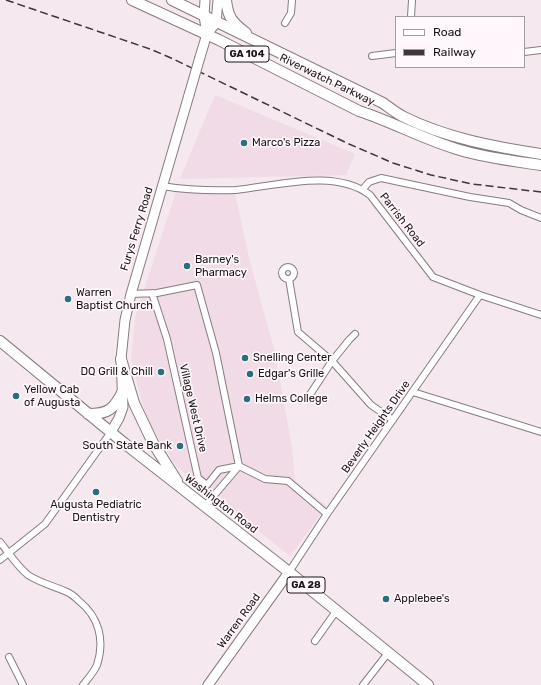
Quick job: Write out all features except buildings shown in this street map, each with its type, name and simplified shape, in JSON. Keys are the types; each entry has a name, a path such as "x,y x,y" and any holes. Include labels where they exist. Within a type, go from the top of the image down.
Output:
{"main road":[{"name":"Riverwatch Parkway","path":"132,0 207,34 359,111 380,118 406,130 458,150 490,158 541,165"},
{"name":"Riverwatch Parkway","path":"172,0 258,44 383,104 404,117 423,125 494,147 541,154"},
{"path":"179,0 187,2 192,0"},
{"name":"Furys Ferry Road","path":"205,0 204,16 207,34"},
{"path":"216,23 218,0"},
{"path":"226,0 229,15 232,21 258,44"},
{"name":"Furys Ferry Road","path":"110,432 119,418 123,408 121,359 125,320 131,294 207,34 216,23"},
{"name":"Washington Road","path":"0,341 110,432 337,610 428,685"},
{"name":"GA 28","path":"121,359 134,403 153,443 181,488"},
{"path":"88,414 98,414 111,410 123,392"},
{"name":"Warren Road","path":"208,685 289,572"}],"street":[{"path":"285,23 291,13 292,0"},
{"path":"411,16 412,0"},
{"path":"525,52 541,50"},
{"path":"372,56 395,53"},
{"path":"162,186 188,189 220,190 316,180 340,183 363,189 368,182 381,178 470,198 510,203 521,210 541,218"},
{"name":"Parrish Road","path":"363,189 370,194 433,277 480,295 541,315"},
{"path":"289,279 298,332 332,361 370,405 393,420"},
{"path":"131,294 152,293 197,286 216,352 239,466"},
{"name":"Village West Drive","path":"152,293 167,339 198,478 207,485 219,470 239,466"},
{"name":"Beverly Heights Drive","path":"289,572 327,514 480,295"},
{"path":"309,396 332,361 355,334"},
{"path":"413,392 541,432"},
{"path":"0,560 45,524 110,432"},
{"path":"205,506 239,466"},
{"path":"239,466 265,479 288,482 327,514"},
{"path":"0,542 20,568 28,575 41,582 69,592 86,606 94,617 99,630 100,649 96,666 83,685"},
{"path":"315,641 337,610"},
{"path":"363,685 388,653"},
{"path":"9,657 23,685"}],"shaded area":[{"path":"215,95 355,154 346,175 180,179"},
{"path":"176,192 235,194 250,262 274,349 292,448 295,481 327,506 290,556 176,466 147,420 131,360 135,317"}],"railway":[{"path":"6,0 150,49 349,144 393,163 431,175 472,184 541,192"}],"place":[{"name":"Marco's Pizza","path":"244,143"},
{"name":"Barney's Pharmacy","path":"187,266"},
{"name":"Warren Baptist Church","path":"68,299"},
{"name":"Snelling Center","path":"245,358"},
{"name":"DQ Grill & Chill","path":"161,372"},
{"name":"Edgar's Grille","path":"250,374"},
{"name":"Yellow Cab of Augusta","path":"16,396"},
{"name":"Helms College","path":"247,399"},
{"name":"South State Bank","path":"180,446"},
{"name":"Augusta Pediatric Dentistry","path":"96,492"},
{"name":"Applebee's","path":"386,599"}]}
